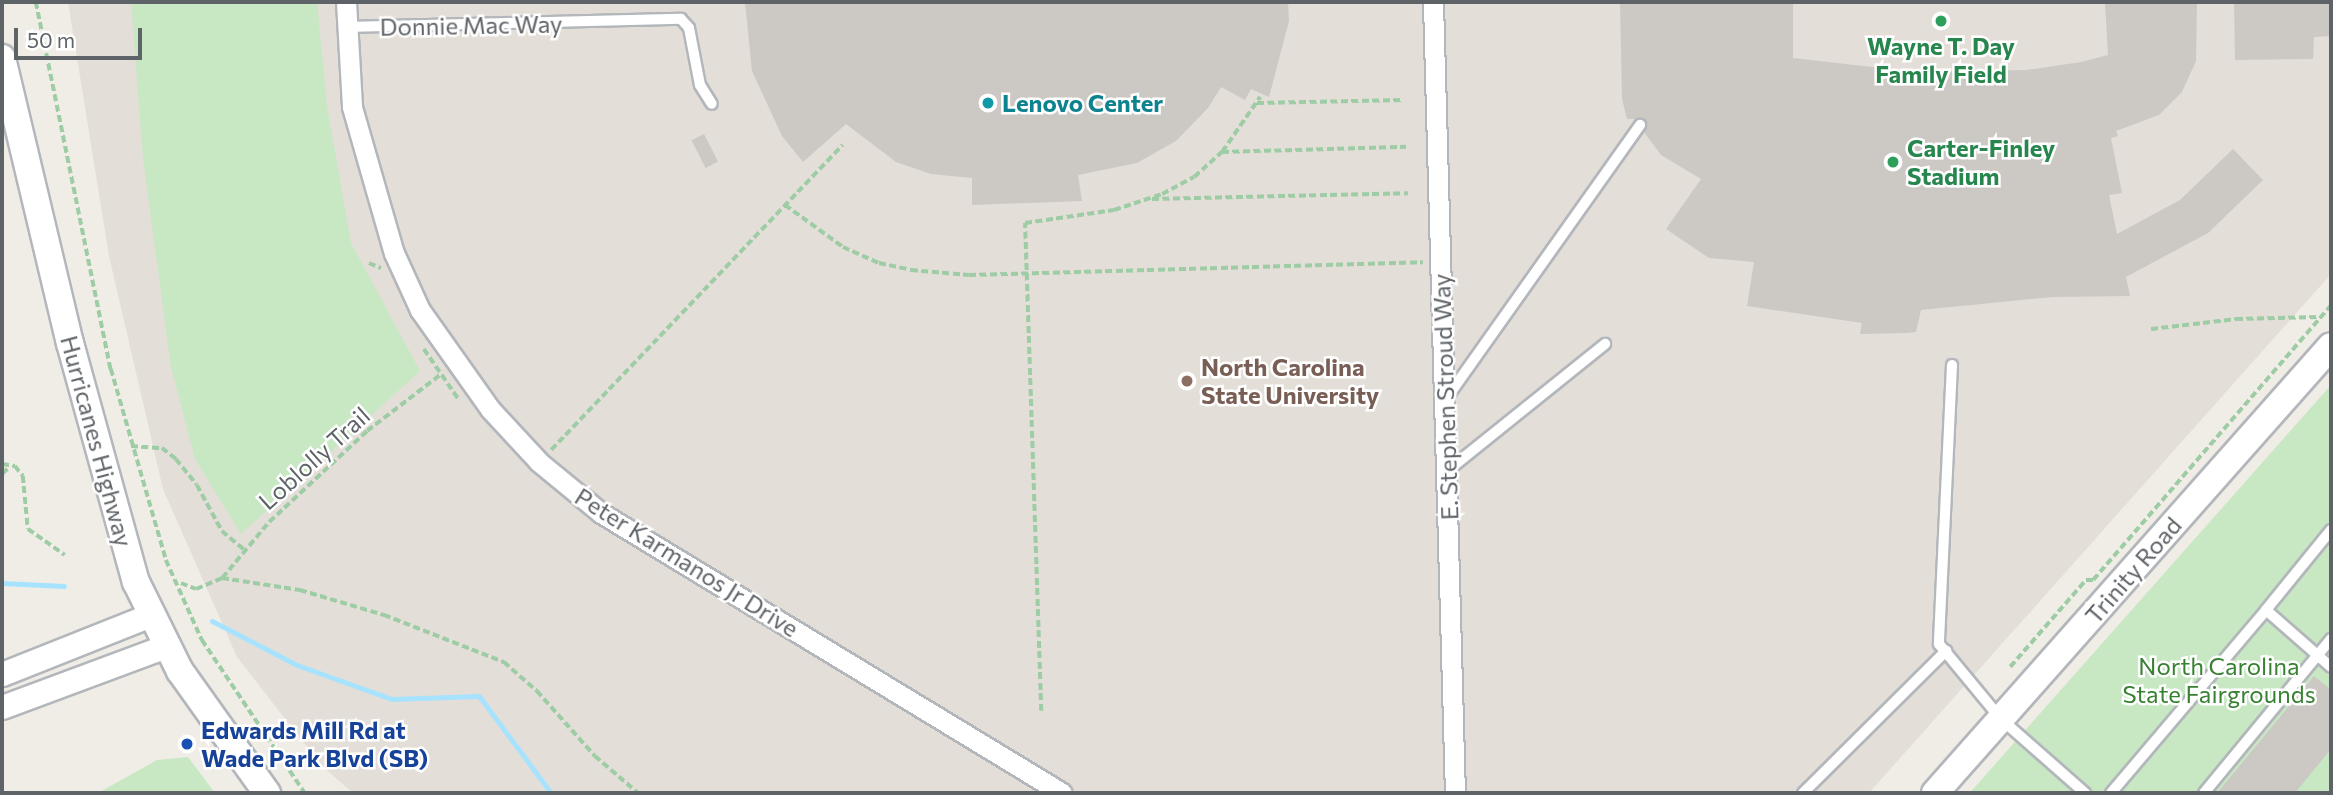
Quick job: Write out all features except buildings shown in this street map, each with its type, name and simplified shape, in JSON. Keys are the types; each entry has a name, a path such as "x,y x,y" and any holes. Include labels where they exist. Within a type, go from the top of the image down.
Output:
{"main road":[{"name":"Hurricanes Highway","path":"2,58 116,522 150,615 166,646 267,793"},
{"name":"Trinity Road","path":"1935,793 2331,346"}],"street":[{"name":"Peter Karmanos Jr Drive","path":"346,2 345,27 352,107 394,253 420,310 455,364 539,462 601,513 1062,793"},
{"name":"E. Stephen Stroud Way","path":"1433,2 1455,793"},
{"path":"2,674 150,615"},
{"path":"2,707 166,646"}],"lane":[{"name":"Donnie Mac Way","path":"345,27 681,19 690,28 700,85 712,104"},
{"path":"1444,402 1640,125"},
{"path":"1447,471 1605,344"},
{"path":"1952,365 1939,644 2001,719 2085,793"},
{"path":"2111,793 2331,530"},
{"path":"2266,610 2331,667"},
{"path":"2203,793 2331,639"},
{"path":"1803,793 1946,651"}],"path":[{"path":"36,2 131,446 177,590 217,663 305,793"},
{"path":"1150,199 1194,177 1222,152 1260,97"},
{"path":"1256,103 1404,100"},
{"path":"550,450 842,145"},
{"path":"1222,152 1406,147"},
{"path":"1041,711 1025,223 1074,217 1150,199 1408,193"},
{"path":"785,205 844,247 879,263 969,275 1425,261"},
{"path":"2010,667 2085,580 2093,580 2331,305"},
{"path":"2151,329 2236,319 2322,317"},
{"name":"Loblolly Trail","path":"222,578 269,522 367,431 440,375"},
{"path":"131,446 150,445 176,459 197,485 222,531 246,551"},
{"path":"2,464 8,468"},
{"path":"2,474 15,466 23,476 28,529 65,555"},
{"path":"181,583 196,589 222,578 300,590 384,615 504,662 537,691 595,756 639,793"}],"shaded area":[{"name":"North Carolina State University","path":"68,2 2331,2 2331,274 1869,793 353,793 321,765 237,657 163,489 109,256"}],"green space":[{"path":"131,2 317,2 327,106 351,243 420,371 241,534 195,459 171,367 143,159"},
{"name":"North Carolina State Fairgrounds","path":"2331,385 2331,793 1969,793 1974,788"},
{"path":"188,757 215,793 98,793 157,760"}],"waterway":[{"path":"2,583 64,586"},
{"path":"212,621 297,665 392,699 479,696 551,793"}],"place":[{"name":"Wayne T. Day Family Field","path":"1941,21"},
{"name":"Lenovo Center","path":"988,103"},
{"name":"Carter-Finley Stadium","path":"1893,162"},
{"name":"North Carolina State University","path":"1187,381"},
{"name":"Edwards Mill Rd at Wade Park Blvd (SB)","path":"187,744"}]}
